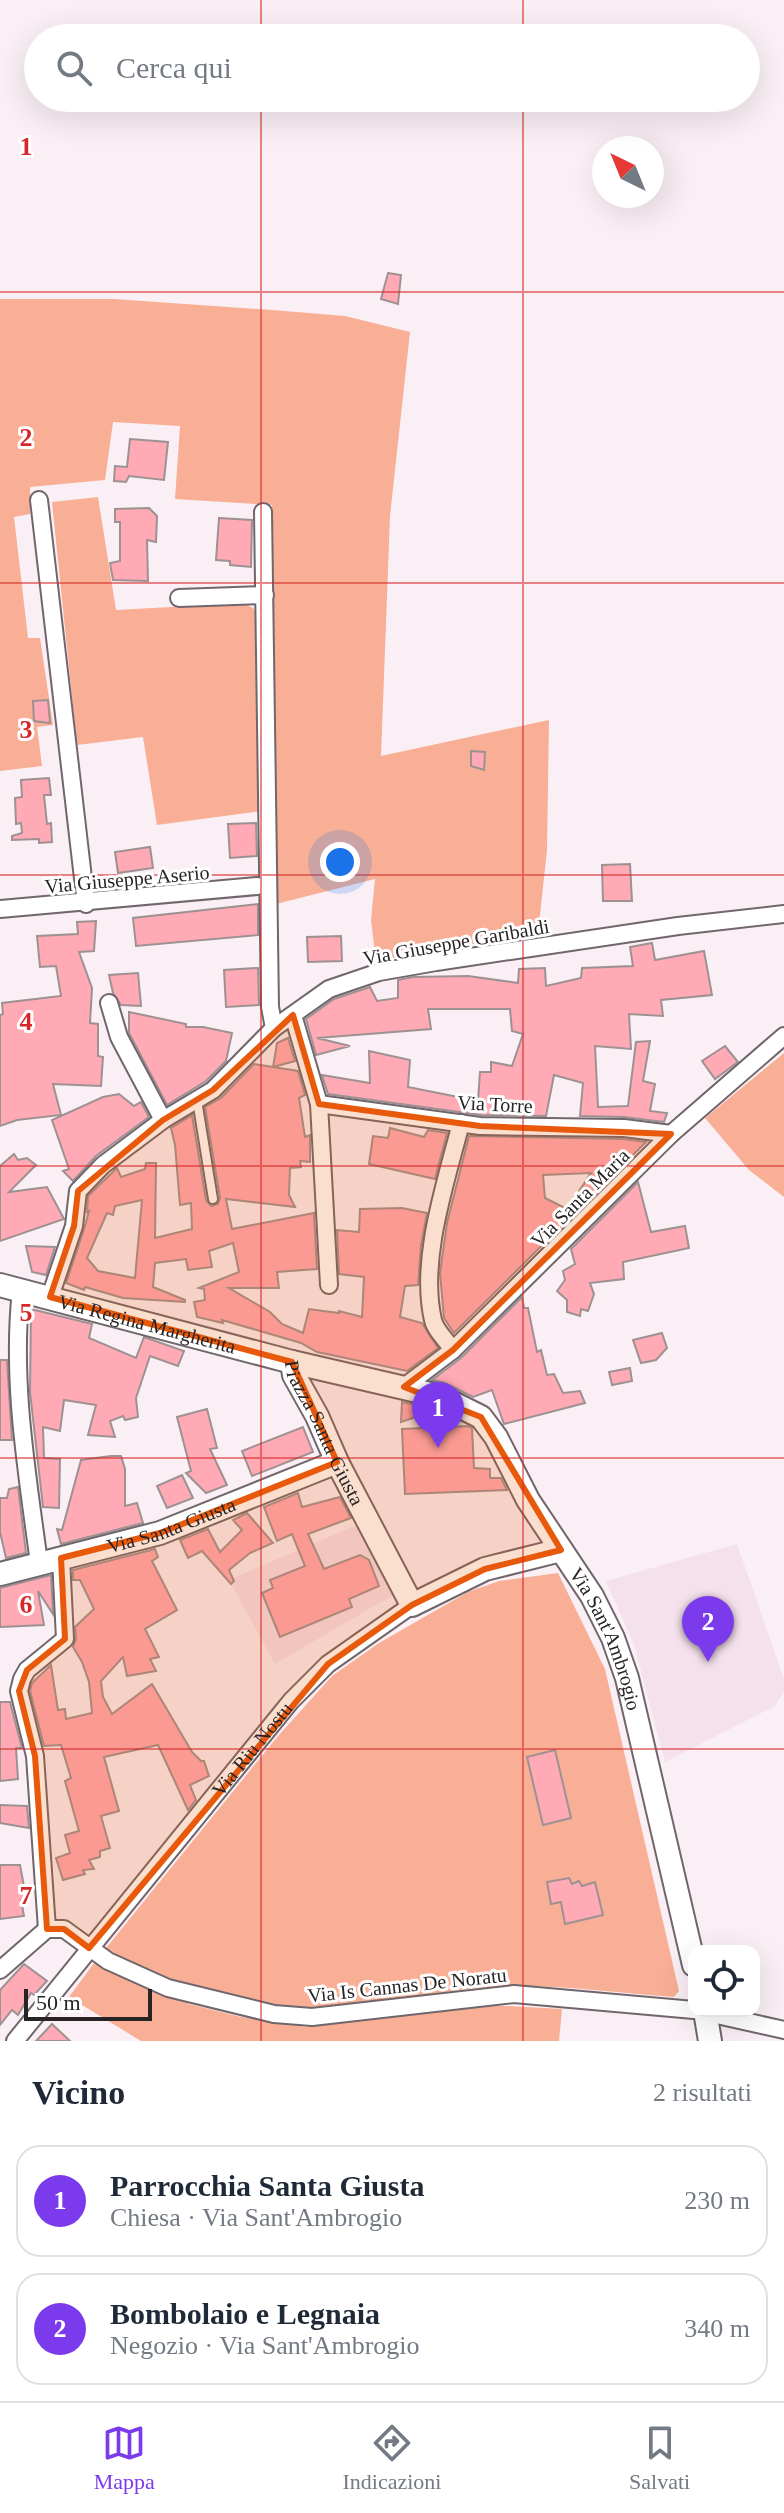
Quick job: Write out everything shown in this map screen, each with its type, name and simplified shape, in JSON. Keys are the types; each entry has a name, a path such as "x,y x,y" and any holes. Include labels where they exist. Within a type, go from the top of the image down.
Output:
{"street":[{"path":"39,500 86,904"},
{"path":"263,512 270,1007 274,1028"},
{"path":"179,598 265,595"},
{"name":"Via Giuseppe Aserio","path":"0,909 86,904 257,886"},
{"name":"Via Giuseppe Garibaldi","path":"50,1297 74,1226 78,1191 103,1165 163,1120 213,1090 274,1028 329,989 379,972 678,926 784,914"},
{"path":"109,1003 119,1037 163,1120"},
{"path":"293,1015 319,1104 329,1285"},
{"name":"Via Santa Maria","path":"404,1387 453,1350 671,1134 784,1036"},
{"name":"Via Torre","path":"319,1104 480,1126 624,1128 671,1134"},
{"path":"453,1350 433,1323 430,1279 437,1219 461,1123"},
{"path":"10,1287 20,1411 39,1563"},
{"name":"Via Regina Margherita","path":"10,1287 292,1362"},
{"name":"Piazza Santa Giusta","path":"404,1387 292,1362 294,1375 412,1605"},
{"name":"Via Sant'Ambrogio","path":"404,1387 439,1396 481,1417 496,1437 522,1492 592,1596 613,1638 627,1678 689,1945"},
{"name":"Via Santa Giusta","path":"0,1574 160,1533 337,1462"},
{"name":"Via Riu Nostu","path":"15,2041 291,1701 328,1664 412,1605 485,1569 561,1550"},
{"path":"0,1970 47,1929 35,1756 19,1691 27,1670 65,1639 61,1558"},
{"name":"Via Is Cannas De Noratu","path":"47,1929 64,1929 108,1961 168,1988 274,2014 312,2017 514,1994 688,2010"},
{"path":"703,2017 710,2041"},
{"name":"Via Is Cannas De Noratu","path":"727,2017 784,2030"}],"lane":[{"path":"197,1100 213,1199"}],"highlighted area":[{"path":"293,1015 319,1104 480,1126 671,1134 453,1350 404,1387 481,1417 561,1550 485,1569 412,1605 328,1664 89,1948 64,1929 47,1929 35,1756 19,1691 27,1670 65,1639 61,1558 160,1533 337,1462 292,1362 50,1297 74,1226 78,1191 163,1120 213,1090"}],"shaded area":[{"path":"0,299 114,299 272,310 345,316 410,332 390,516 381,756 549,720 547,850 538,933 376,961 371,920 375,879 276,904 272,505 175,499 180,426 113,422 105,480 30,487 30,514 14,517 28,638 40,638 53,725 37,727 42,766 0,771"},
{"path":"98,497 116,610 243,603 253,608 260,618 261,811 157,825 143,737 77,745 52,502"},
{"path":"784,1053 784,1197 749,1170 705,1118"},
{"path":"361,1523 398,1592 275,1664 229,1580"},
{"path":"737,1544 784,1679 784,1691 775,1706 665,1762 634,1645 606,1581"},
{"path":"558,1573 605,1669 679,1991 674,1997 510,1986 346,2006 285,2006 190,1987 132,1963 106,1948 278,1736 332,1676 379,1643 468,1592 499,1581"},
{"path":"94,1963 189,2004 241,2017 306,2027 488,2005 562,2009 559,2041 141,2041 69,1997"}],"building":[{"path":"388,273 401,275 398,304 381,299"},
{"path":"130,439 168,442 164,480 129,476 126,482 114,481 115,466 127,467"},
{"path":"149,508 157,516 156,542 147,540 148,581 113,580 110,563 120,561 120,522 115,522 115,509"},
{"path":"219,518 252,520 251,567 216,560"},
{"path":"48,700 50,723 34,721 33,701"},
{"path":"471,751 485,752 484,770 471,766"},
{"path":"49,778 51,795 44,795 52,842 12,840 12,836 22,833 21,823 16,824 15,798 22,797 21,780"},
{"path":"256,823 257,856 230,858 228,824"},
{"path":"150,847 153,868 118,873 115,852"},
{"path":"630,864 632,901 603,901 602,865"},
{"path":"258,904 258,935 136,946 133,918"},
{"path":"96,921 94,951 79,952 92,988 90,1023 98,1024 98,1056 103,1057 101,1086 53,1084 61,1115 17,1120 0,1126 2,1003 61,996 56,966 40,967 37,936 78,934 77,922"},
{"path":"341,936 342,961 308,962 307,937"},
{"path":"652,943 655,960 704,951 712,995 661,1000 663,1016 629,1014 631,1049 595,1046 598,1107 628,1106 636,1042 650,1041 643,1081 655,1084 650,1111 667,1113 664,1122 580,1116 583,1083 554,1075 546,1116 481,1115 328,1094 322,1075 370,1083 369,1051 410,1060 408,1087 478,1101 480,1072 491,1072 491,1062 512,1066 523,1034 512,1031 510,1009 428,1009 431,1029 317,1038 350,1046 316,1055 306,1019 334,999 370,987 377,1001 398,998 398,980 413,977 468,976 518,983 519,969 545,968 546,986 581,978 582,968 633,966 630,947"},
{"path":"258,968 259,1005 226,1007 224,970"},
{"path":"138,973 141,1006 121,1005 113,993 109,975"},
{"path":"129,1012 186,1024 186,1027 232,1033 226,1061 206,1081 167,1105 129,1033"},
{"path":"288,1038 295,1061 273,1067 277,1043"},
{"path":"725,1046 738,1062 715,1079 702,1061"},
{"path":"254,1064 298,1071 305,1095 299,1098 305,1137 310,1135 310,1162 300,1161 301,1167 290,1168 289,1195 295,1207 226,1199 232,1229 314,1213 317,1269 277,1272 279,1288 229,1288 270,1312 282,1324 303,1333 309,1309 339,1311 362,1317 364,1277 339,1274 337,1230 359,1232 360,1209 402,1208 427,1213 418,1285 405,1286 400,1317 422,1323 438,1348 407,1371 317,1352 301,1343 222,1320 223,1323 197,1317 194,1302 205,1300 204,1289 199,1288 239,1272 233,1243 209,1251 212,1267 188,1270 186,1259 155,1263 153,1287 185,1302 123,1298 66,1283 89,1211 88,1196 117,1168 121,1177 145,1169 146,1163 156,1163 155,1238 192,1229 191,1203 180,1205 171,1128 192,1115 206,1200 211,1206 218,1204 220,1198 205,1107 221,1098","holes":["142,1200 135,1278 98,1271 87,1258 107,1213 113,1215 115,1206"]},
{"path":"119,1094 134,1106 141,1102 149,1117 96,1156 73,1181 63,1171 69,1169 52,1120 103,1097"},
{"path":"390,1128 424,1137 428,1130 447,1133 435,1179 369,1164 373,1136 388,1138"},
{"path":"469,1136 646,1142 454,1333 444,1318 440,1273 447,1223","holes":["591,1173 567,1209 545,1198 543,1175"]},
{"path":"14,1154 18,1160 27,1158 36,1165 9,1192 47,1187 64,1219 0,1241 0,1166"},
{"path":"638,1182 651,1232 685,1226 689,1248 623,1262 624,1279 590,1283 594,1294 588,1311 581,1309 580,1316 567,1312 567,1300 557,1291 565,1280 563,1271 575,1264 571,1249"},
{"path":"26,1246 55,1247 46,1275 32,1272"},
{"path":"522,1297 524,1308 528,1308 537,1352 541,1350 547,1375 554,1374 563,1393 580,1391 585,1403 504,1424 492,1390 473,1397 432,1380 461,1358"},
{"path":"31,1309 92,1324 89,1338 136,1358 144,1337 184,1351 178,1366 150,1356 136,1398 138,1417 125,1420 123,1416 110,1421 115,1437 88,1435 96,1405 64,1400 60,1431 43,1427 44,1458 60,1459 59,1508 43,1507 30,1392"},
{"path":"662,1333 667,1348 656,1360 641,1363 633,1340"},
{"path":"0,1360 7,1360 12,1440 0,1440"},
{"path":"630,1368 632,1381 612,1385 609,1372"},
{"path":"402,1402 434,1409 436,1410 401,1422"},
{"path":"207,1409 217,1448 210,1449 227,1485 206,1493 186,1473 191,1471 177,1417"},
{"path":"303,1427 313,1452 252,1476 242,1451"},
{"path":"472,1428 474,1468 490,1469 490,1478 501,1478 507,1490 405,1494 402,1429"},
{"path":"121,1456 125,1469 125,1506 137,1503 143,1523 61,1544 57,1529 62,1530 81,1460"},
{"path":"182,1475 193,1498 167,1508 157,1486"},
{"path":"18,1487 26,1553 6,1558 0,1532 0,1498 7,1498 9,1489"},
{"path":"298,1493 302,1507 340,1497 351,1518 308,1534 324,1569 360,1555 369,1560 379,1586 349,1599 352,1607 280,1637 262,1593 273,1588 270,1580 305,1566 292,1534 277,1541 264,1507"},
{"path":"247,1513 273,1543 250,1553 229,1570 234,1581 231,1584 202,1551 188,1558 180,1540 208,1529 220,1552 242,1530 233,1520"},
{"path":"155,1549 158,1557 152,1561 177,1610 145,1629 159,1657 150,1659 156,1671 127,1676 123,1657 101,1681 103,1697 112,1714 152,1684 192,1752 204,1761 209,1776 190,1785 196,1800 188,1810 158,1745 104,1757 119,1811 101,1816 110,1848 100,1851 100,1857 89,1860 94,1869 83,1870 85,1874 63,1880 56,1858 70,1853 65,1835 79,1831 65,1781 71,1778 61,1745 44,1746 30,1691 32,1683 51,1665 58,1710 65,1709 66,1719 92,1713 89,1682 73,1647 75,1627 94,1609 80,1580 73,1580 73,1570"},
{"path":"51,1575 53,1614 38,1591 44,1625 0,1627 0,1588"},
{"path":"0,1702 10,1702 22,1748 16,1748 18,1779 0,1781"},
{"path":"555,1750 571,1818 543,1825 527,1757"},
{"path":"0,1805 27,1806 29,1828 0,1823"},
{"path":"0,1865 20,1865 26,1897 21,1900 24,1916 0,1919"},
{"path":"569,1878 572,1884 579,1881 582,1886 595,1882 603,1915 565,1924 561,1902 551,1904 547,1882"},
{"path":"24,1964 47,1981 34,1995 31,1993 18,2015 12,2010 0,2025 0,1990"},
{"path":"52,2024 70,2041 36,2041"}],"place":[{"name":"Parrocchia Santa Giusta","path":"438,1448"},
{"name":"Bombolaio e Legnaia","path":"708,1662"}]}
